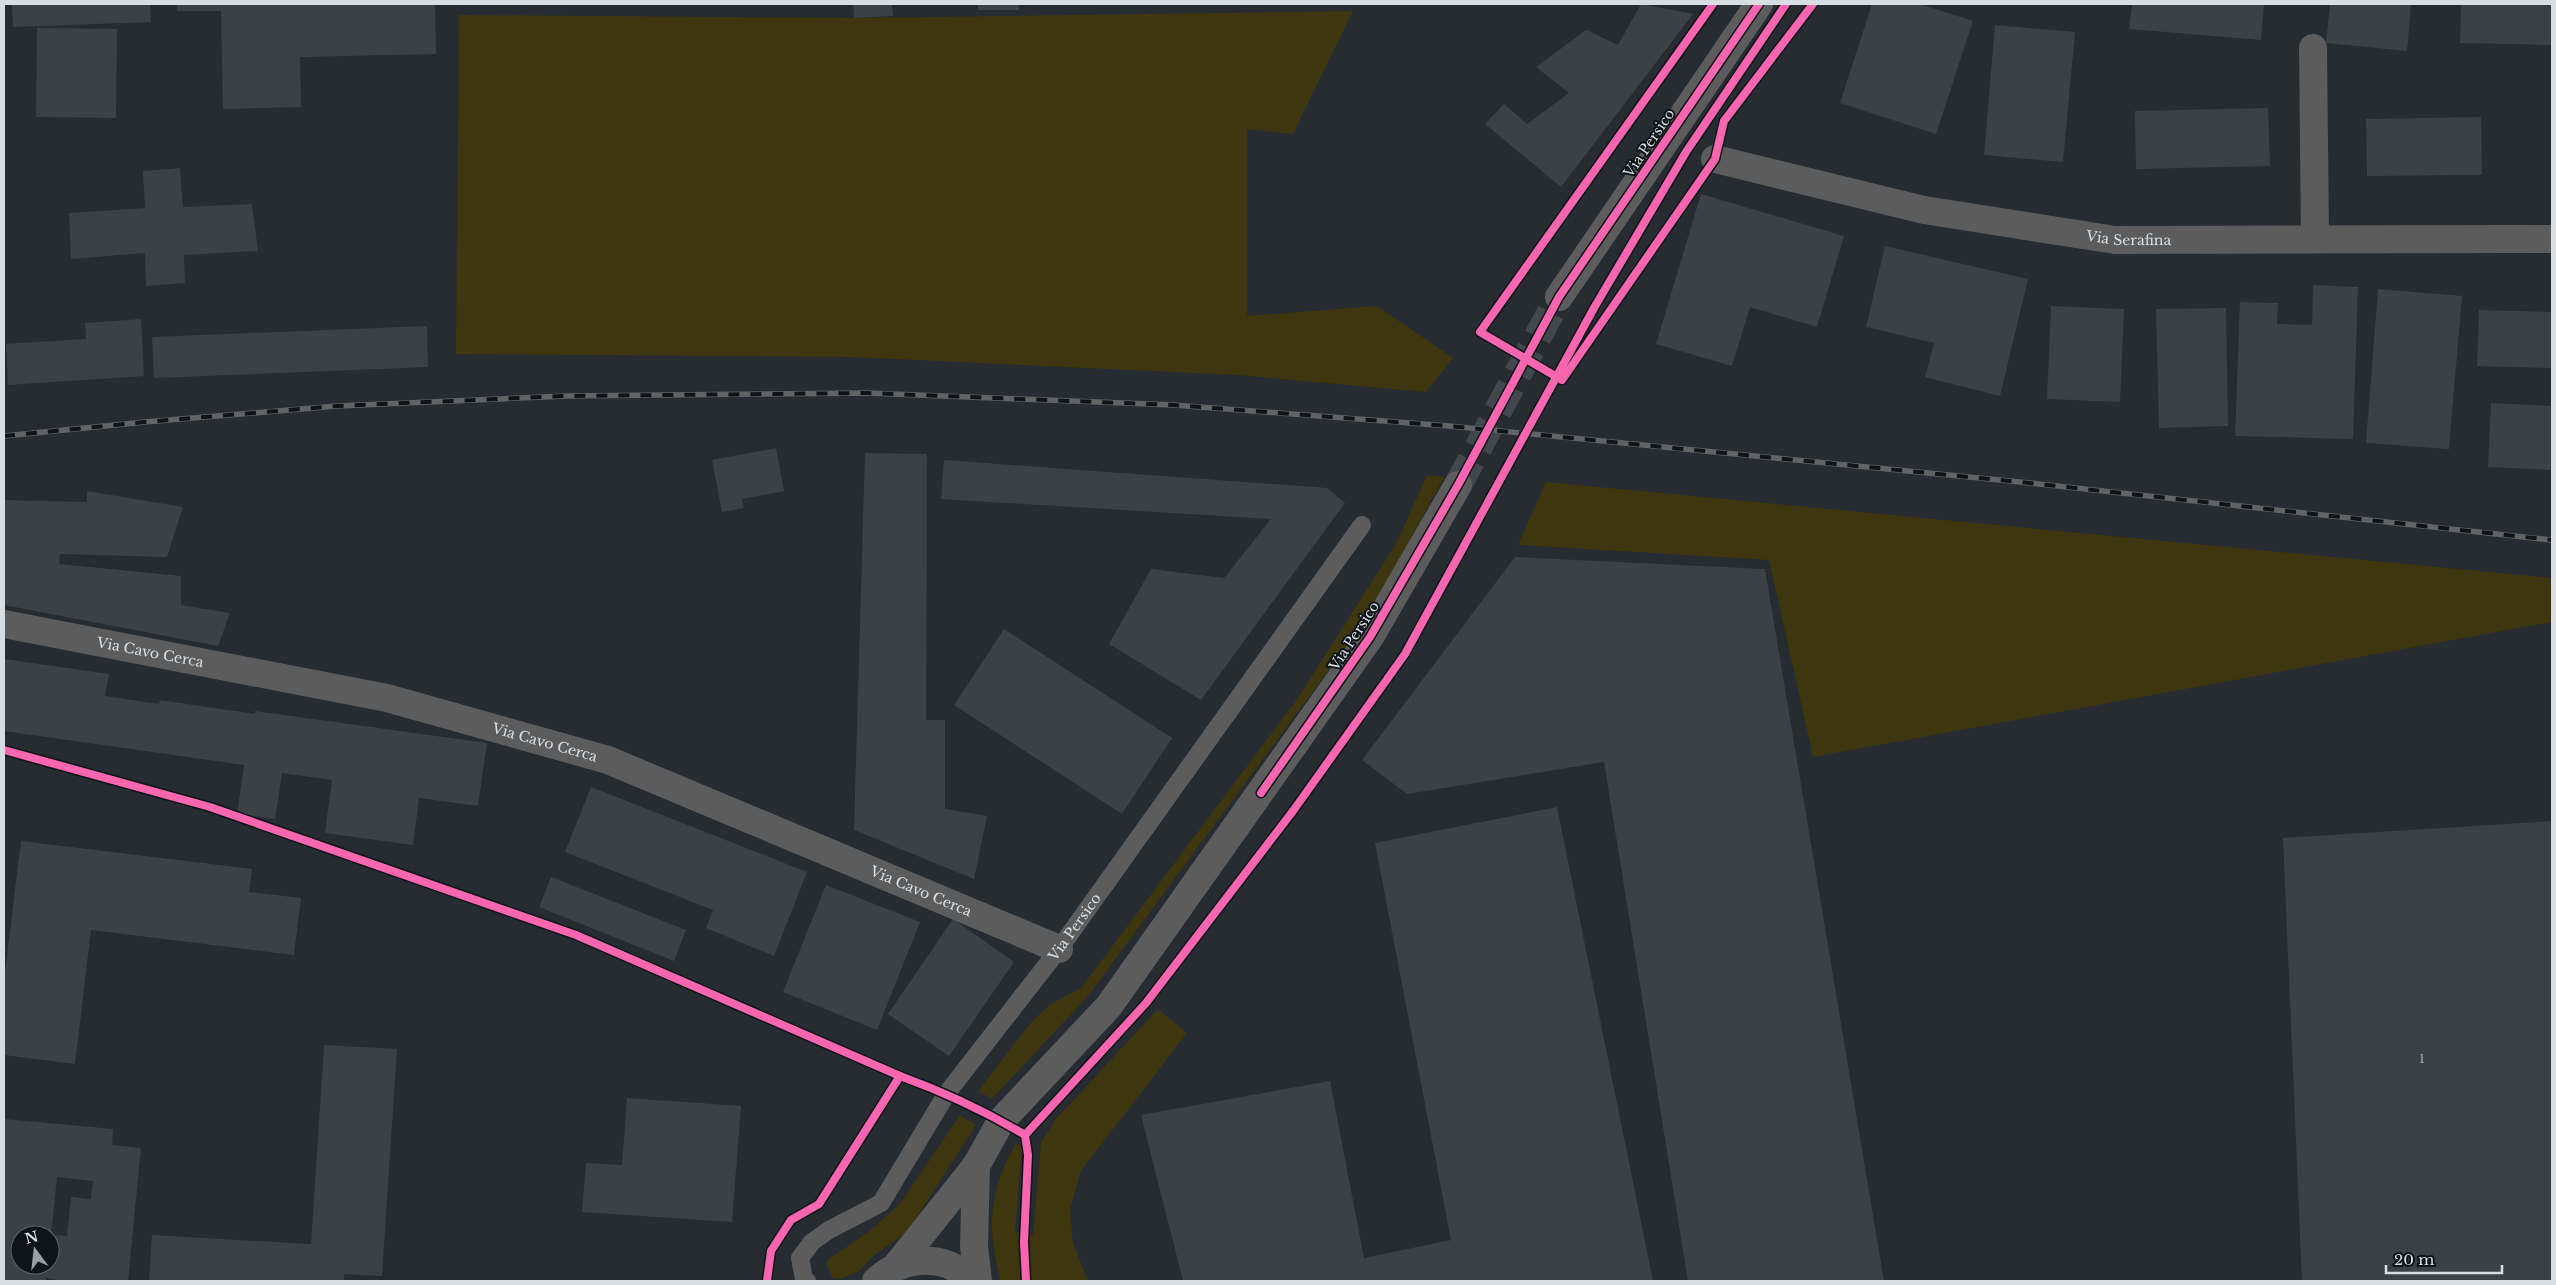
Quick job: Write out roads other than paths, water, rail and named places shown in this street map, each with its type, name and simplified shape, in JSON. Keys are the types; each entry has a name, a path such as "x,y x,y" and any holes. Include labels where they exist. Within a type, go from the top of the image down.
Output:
{"street":[{"name":"Via Persico","path":"1559,297 1759,4"},
{"path":"2313,48 2315,239"},
{"name":"Via Serafina","path":"1715,159 1924,210 2115,240 2552,239"},
{"name":"Via Persico","path":"887,1273 976,1166 1001,1121 1109,1006 1370,637 1458,485"},
{"name":"Via Cavo Cerca","path":"4,624 387,698 608,760 1059,948"},
{"name":"Via Persico","path":"976,1166 974,1246 978,1281"},
{"path":"887,1273 916,1260 934,1261 952,1267 970,1281"}],"lane":[{"name":"Via Persico","path":"807,1281 804,1279 800,1258 812,1242 829,1230 881,1203 947,1094 1059,948 1362,525"}],"tunnel":[{"path":"1458,485 1559,297"}],"railway":[{"path":"4,436 337,406 566,396 867,393 1174,405 1449,426 2020,482 2552,540"}]}
